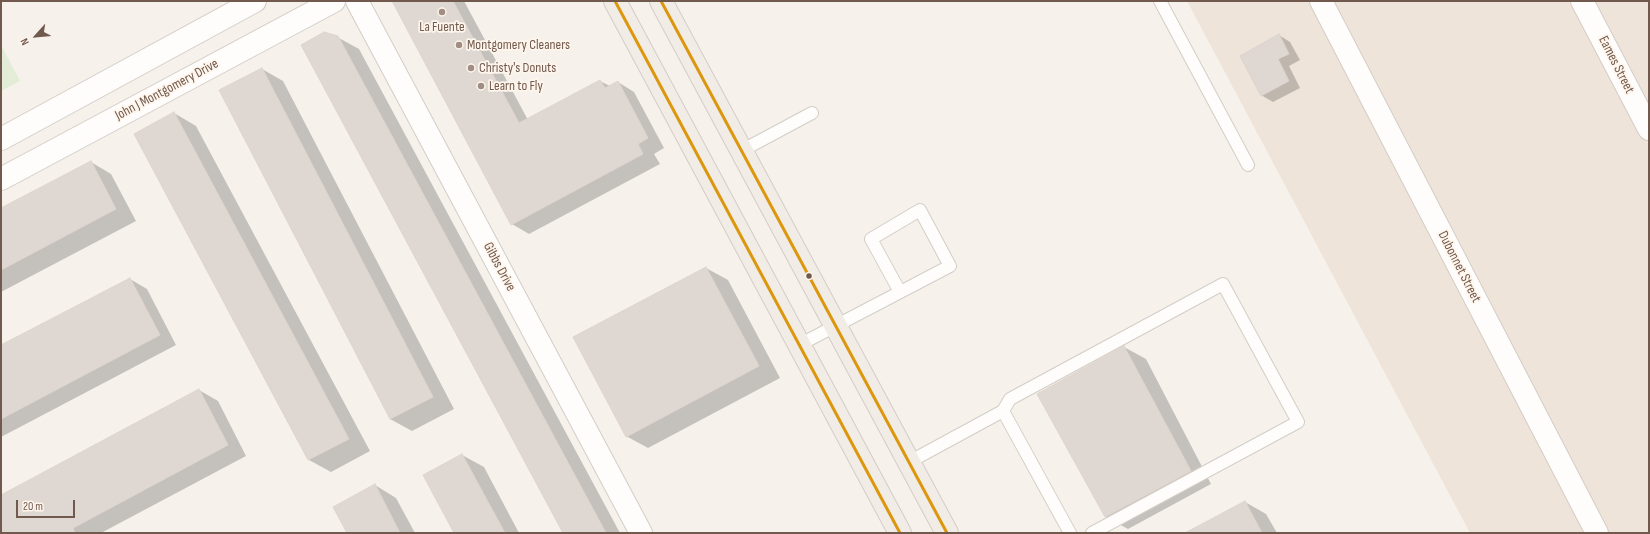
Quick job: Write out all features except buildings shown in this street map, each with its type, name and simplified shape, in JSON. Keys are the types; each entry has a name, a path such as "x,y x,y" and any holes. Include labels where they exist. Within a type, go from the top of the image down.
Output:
{"main road":[{"path":"616,1 900,533"},
{"path":"661,1 947,533"}],"street":[{"path":"1,139 255,1"},
{"name":"John J Montgomery Drive","path":"1,179 334,1"},
{"name":"Gibbs Drive","path":"357,1 641,533"},
{"name":"Dubonnet Street","path":"1322,1 1597,533"},
{"name":"Eames Street","path":"1582,1 1649,129"}],"lane":[{"path":"1160,1 1248,165"},
{"path":"741,151 812,113"},
{"path":"799,345 950,266 920,210 871,239 900,292"},
{"path":"909,462 1004,411 1010,398 1223,284 1298,422 1092,533"},
{"path":"1004,411 1070,533"}],"shaded area":[{"path":"1187,1 1649,1 1649,533 1470,533"}],"green space":[{"path":"1,45 20,81 1,91"}],"transit line":[{"path":"615,1 900,533"},
{"path":"661,1 947,533"}],"place":[{"name":"La Fuente","path":"442,12"},
{"name":"Montgomery Cleaners","path":"459,45"},
{"name":"Christy's Donuts","path":"471,68"},
{"name":"Learn to Fly","path":"481,86"}]}
